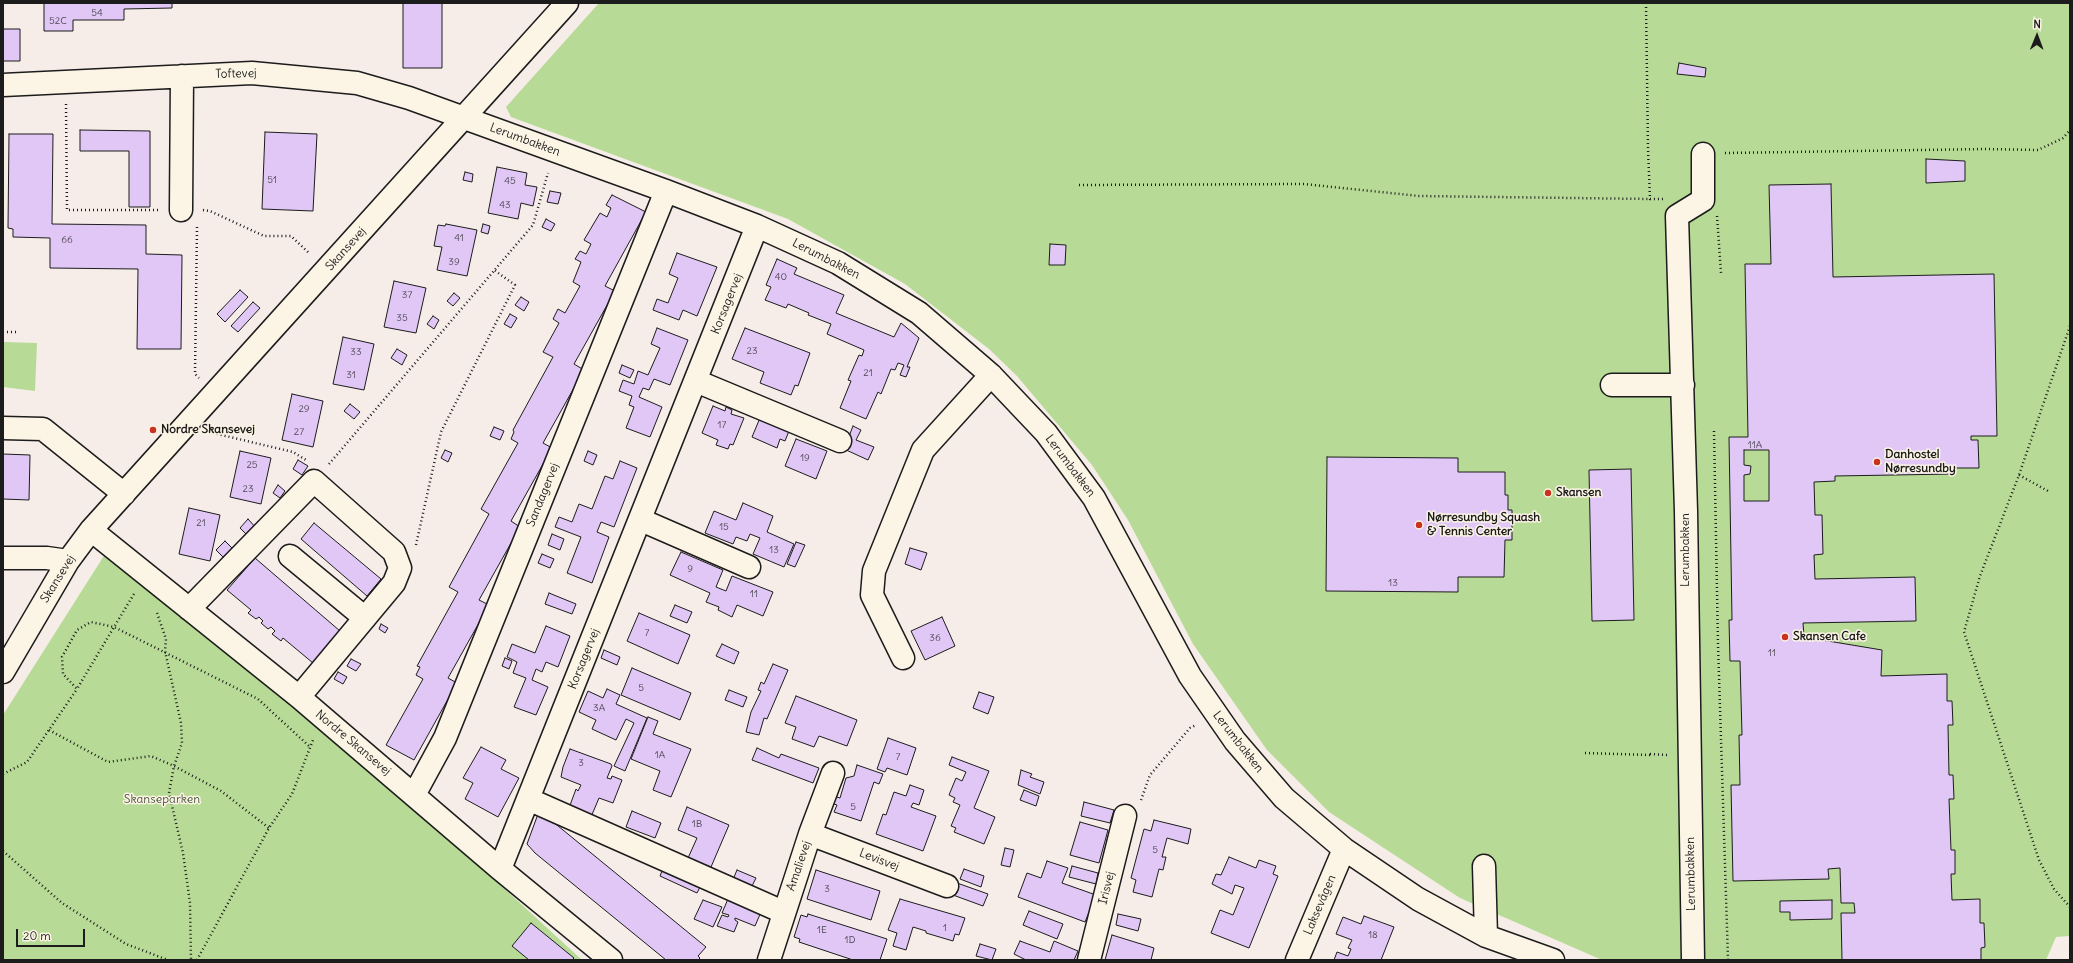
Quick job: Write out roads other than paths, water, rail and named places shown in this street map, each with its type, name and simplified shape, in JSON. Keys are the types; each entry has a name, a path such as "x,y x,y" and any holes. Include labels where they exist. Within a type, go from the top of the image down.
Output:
{"street":[{"name":"Skansevej","path":"3,672 68,562 92,530 567,3"},
{"name":"Toftevej","path":"3,85 252,73 357,83 409,98 464,118"},
{"path":"181,210 182,76"},
{"name":"Lerumbakken","path":"464,118 666,191 757,226 838,263 919,313 991,375 1046,433 1094,498 1190,676 1235,741 1284,798 1344,849 1418,899 1486,936 1553,960"},
{"name":"Lerumbakken","path":"1693,960 1683,385 1678,216 1703,200 1703,154"},
{"name":"Sandagervej","path":"414,795 445,738 666,191"},
{"name":"Korsagervej","path":"500,869 757,226"},
{"path":"903,658 872,595 874,571 924,450 991,375"},
{"path":"696,381 840,441"},
{"path":"1612,385 1683,385"},
{"path":"3,428 43,429 124,494"},
{"path":"189,609 314,481 394,552 400,568 394,583 299,697"},
{"path":"640,520 750,566"},
{"name":"Nordre Skansevej","path":"92,530 299,697 500,869 611,960"},
{"path":"290,556 365,618"},
{"path":"3,558 47,558 68,562"},
{"name":"Amalievej","path":"769,960 783,912 833,772"},
{"path":"528,799 783,912"},
{"name":"Irisvej","path":"1089,960 1125,816"},
{"name":"Levisvej","path":"810,834 947,886"},
{"name":"Laksevågen","path":"1296,960 1344,849"},
{"path":"1484,866 1486,936"}],"place":[{"name":"Nordre Skansevej","path":"153,430"},
{"name":"Danhostel Nørresundby","path":"1877,462"},
{"name":"Skansen","path":"1548,493"},
{"name":"Nørresundby Squash & Tennis Center","path":"1419,525"},
{"name":"Skansen Cafe","path":"1785,637"}],"park label":[{"name":"Skanseparken","path":"162,800"}]}
